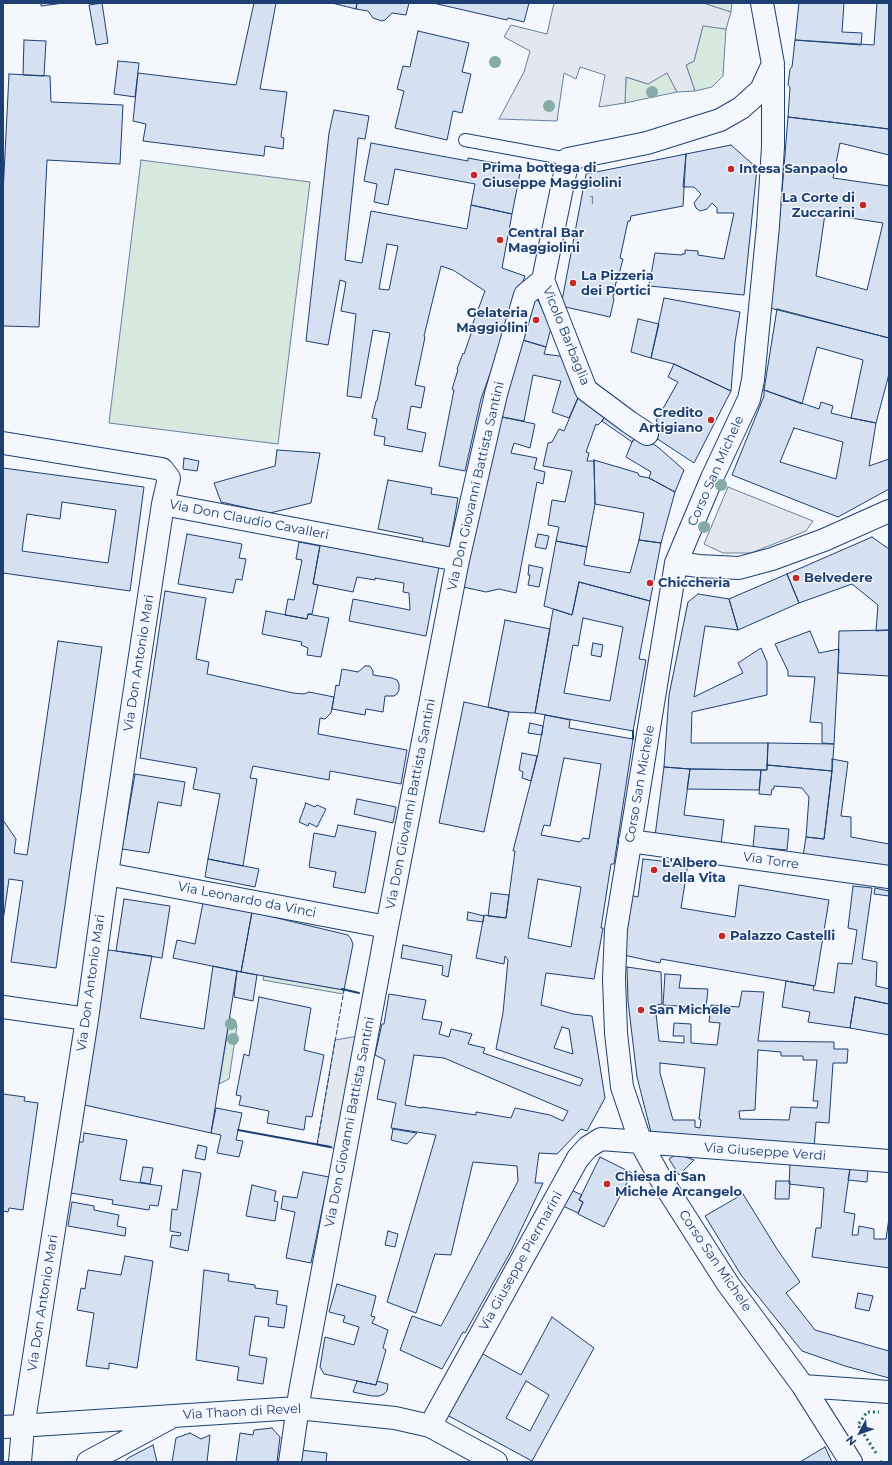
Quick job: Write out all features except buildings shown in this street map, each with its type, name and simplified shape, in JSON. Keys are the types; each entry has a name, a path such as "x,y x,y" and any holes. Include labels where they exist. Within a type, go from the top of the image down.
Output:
{"street":[{"path":"762,3 774,64"},
{"path":"543,280 568,159 647,143 720,120 741,108 761,90 774,64 776,3"},
{"name":"Corso San Michele","path":"774,64 773,147 768,226 749,399 712,478 676,563 616,929 614,979 615,1026 622,1087 641,1143 659,1176 728,1284 803,1386 851,1462"},
{"name":"Vicolo Barbaglia","path":"543,280 586,390 646,434"},
{"name":"Via Don Giovanni Battista Santini","path":"290,1462 297,1408 386,928 458,560 496,394 525,295 543,280"},
{"name":"Via Don Claudio Cavalleri","path":"3,443 162,469 169,478 163,504 458,560"},
{"name":"Via Don Antonio Mari","path":"20,1462 13,1427 87,1018 107,874 163,504"},
{"path":"676,563 739,568 772,559 824,540 889,511"},
{"name":"Via Torre","path":"630,841 889,877"},
{"name":"Via Leonardo da Vinci","path":"107,874 386,928"},
{"path":"3,1007 87,1018"},
{"name":"Via Giuseppe Piermarini","path":"430,1426 578,1158 588,1147 602,1139 620,1139 641,1143"},
{"name":"Via Giuseppe Verdi","path":"641,1143 889,1161"},
{"path":"803,1386 889,1392"},
{"name":"Via Thaon di Revel","path":"13,1427 297,1408 395,1418 430,1426 496,1462"},
{"path":"88,1462 107,1457 174,1416"}],"lane":[{"path":"465,140 568,159"}],"shaded area":[{"path":"554,3 706,3 731,12 726,29 703,26 694,61 686,65 695,91 677,92 667,73 648,84 626,77 625,103 599,107 605,75 580,67 576,79 564,73 557,121 499,119 524,72 530,51 504,37 511,25 547,34"},
{"path":"732,3 731,12 705,4"},
{"path":"703,25 726,29 723,76 712,87 695,91 686,65 694,61"},
{"path":"667,72 677,92 625,103 626,77 648,84"},
{"path":"141,160 310,182 278,444 109,423"},
{"path":"728,487 813,521 806,531 751,553 723,553 704,544"},
{"path":"264,976 344,990 343,994 263,980"},
{"path":"230,1017 237,1026 229,1079 219,1084"},
{"path":"358,1036 337,1149 317,1145 335,1040"}],"hedge":[{"path":"876,1453 858,1425 867,1412 879,1412"}],"fence":[{"path":"317,1145 344,990"}],"wall":[{"path":"633,731 633,739"},
{"path":"342,989 359,993"},
{"path":"238,1130 331,1147"}],"place":[{"name":"Intesa Sanpaolo","path":"731,169"},
{"name":"Prima bottega di Giuseppe Maggiolini","path":"474,175"},
{"name":"La Corte di Zuccarini","path":"863,205"},
{"name":"Central Bar Maggiolini","path":"500,240"},
{"name":"La Pizzeria dei Portici","path":"573,283"},
{"name":"Gelateria Maggiolini","path":"536,320"},
{"name":"Credito Artigiano","path":"711,420"},
{"name":"Belvedere","path":"796,578"},
{"name":"Chiccheria","path":"650,583"},
{"name":"L'Albero della Vita","path":"654,870"},
{"name":"Palazzo Castelli","path":"722,936"},
{"name":"San Michele","path":"641,1010"},
{"name":"Chiesa di San Michele Arcangelo","path":"607,1184"}]}
